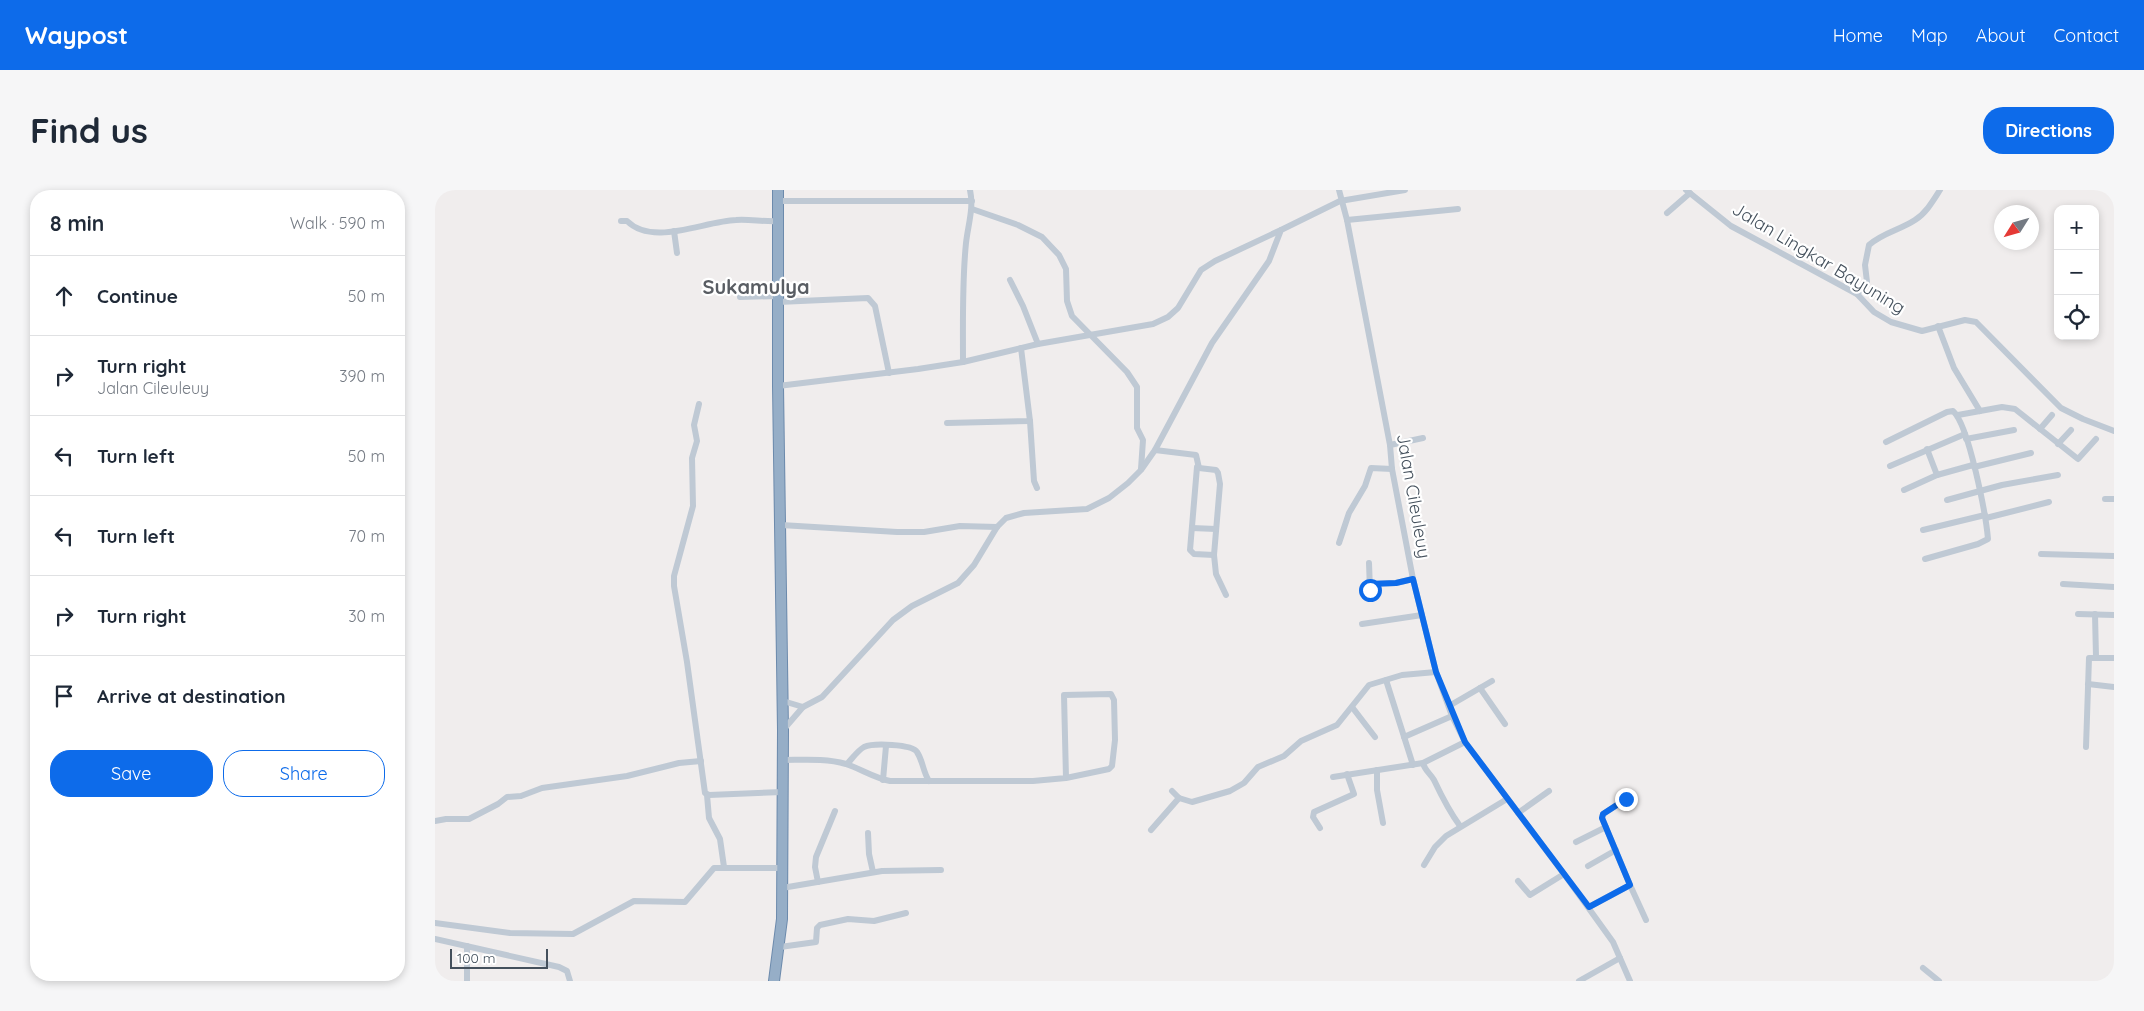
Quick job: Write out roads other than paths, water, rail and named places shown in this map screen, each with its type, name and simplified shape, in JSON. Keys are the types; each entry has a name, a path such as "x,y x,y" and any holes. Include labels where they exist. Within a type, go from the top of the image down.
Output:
{"highway":[{"path":"774,981 780,947 783,730 778,386 778,190"}],"street":[{"path":"963,362 966,243 972,209 970,190"},
{"name":"Jalan Cileuleuy","path":"1339,190 1340,201 1347,220 1390,445 1392,469 1413,579 1436,672 1452,716 1465,742 1565,874 1613,942 1630,981"},
{"path":"778,386 963,362 1038,344 1153,324 1168,317 1179,308 1201,270 1215,261 1340,201 1405,190"},
{"path":"1857,294 1867,282 1865,265 1869,245 1880,236 1915,220 1928,209 1940,190"},
{"path":"1667,213 1688,191"},
{"name":"Jalan Lingkar Bayuning","path":"1688,191 1731,226 1857,294 1874,312 1891,322 1922,331 1965,320 1976,322 2061,408 2083,419 2114,430"},
{"path":"778,201 972,200"},
{"path":"972,209 1018,226 1041,238 1059,255 1066,268 1069,310 1090,335 1127,372 1137,387 1137,428 1143,440 1141,470"},
{"path":"1347,220 1459,209"},
{"path":"621,220 627,221 633,228 643,231 674,231 735,220 779,221"},
{"path":"783,730 803,707 822,697 893,620 911,606 958,583 974,565 997,526 1006,518 1024,513 1087,509 1109,498 1141,470 1155,450 1212,343 1269,261 1281,230"},
{"path":"674,231 677,253"},
{"path":"1010,280 1038,344"},
{"path":"740,297 778,299 868,298 875,306 889,373"},
{"path":"1938,326 1954,368 1980,411"},
{"path":"1021,348 1030,421 1034,481 1037,488"},
{"path":"699,404 694,425 697,441 692,458 693,506 674,576 674,586 709,818 720,839 724,867"},
{"path":"1958,415 2010,407 2078,459 2096,439"},
{"path":"1885,442 1947,412 1953,411 1958,415 1985,517 1987,542 1925,559"},
{"path":"2039,429 2051,415"},
{"path":"947,423 1030,421"},
{"path":"1890,466 1927,449 1965,436 2014,430"},
{"path":"2058,444 2071,430"},
{"path":"1390,445 1423,438"},
{"path":"1927,449 1937,475"},
{"path":"1155,450 1196,455 1192,552 1214,555"},
{"path":"1903,490 1937,475 2031,453"},
{"path":"1197,467 1216,470 1220,476 1214,555 1216,574 1225,595"},
{"path":"1339,543 1349,513 1365,486 1371,468 1392,469"},
{"path":"1947,500 2058,475"},
{"path":"2105,499 2114,499"},
{"path":"1923,530 2049,502"},
{"path":"781,526 924,532 960,526 997,526"},
{"path":"1192,528 1216,529"},
{"path":"2041,554 2114,556"},
{"path":"1369,563 1370,587 1413,579"},
{"path":"2063,584 2114,587"},
{"path":"1362,624 1422,614"},
{"path":"2078,614 2114,615"},
{"path":"2095,614 2096,657"},
{"path":"2086,747 2089,658 2114,658"},
{"path":"1172,792 1179,798 1199,801 1236,789 1257,767 1284,756 1301,741 1337,725 1366,688 1403,675 1436,672"},
{"path":"1386,680 1413,765"},
{"path":"1449,706 1492,681"},
{"path":"2088,684 2114,686"},
{"path":"1480,688 1505,724"},
{"path":"782,760 820,760 847,764 883,780 929,782 1033,781 1066,778 1109,769 1112,766 1115,740 1111,694 1064,695 1066,778"},
{"path":"783,701 803,707"},
{"path":"1351,707 1375,737"},
{"path":"1404,737 1452,716"},
{"path":"1333,777 1423,763 1465,742"},
{"path":"883,780 886,746"},
{"path":"847,764 865,747 908,746 914,748 918,753 924,774 929,782"},
{"path":"435,821 469,819 507,798 521,796 542,788 627,776 679,763 701,761"},
{"path":"1423,763 1426,772 1433,778 1446,807 1460,826"},
{"path":"1377,770 1377,790 1383,823"},
{"path":"1319,828 1313,817 1314,812 1353,794 1347,774"},
{"path":"1518,813 1549,791"},
{"path":"707,795 782,792"},
{"path":"1151,830 1179,798"},
{"path":"1424,865 1435,846 1460,826 1507,799"},
{"path":"1626,799 1603,814 1602,818 1646,920"},
{"path":"818,882 815,867 816,857 835,811"},
{"path":"1576,842 1605,827"},
{"path":"869,833 869,854 873,872"},
{"path":"1588,866 1615,850"},
{"path":"435,923 510,933 573,934 634,901 685,902 710,871 724,867 782,868"},
{"path":"782,888 873,872 941,870"},
{"path":"1518,881 1530,895 1565,874"},
{"path":"1589,907 1630,885"},
{"path":"780,947 816,942 817,928 820,925 848,919 874,921 906,913"},
{"path":"435,939 559,967 567,971 570,981"},
{"path":"467,946 467,981"},
{"path":"1579,981 1620,958"},
{"path":"1923,968 1939,981"}],"district":[{"name":"Sukamulya","path":"756,286"}]}
